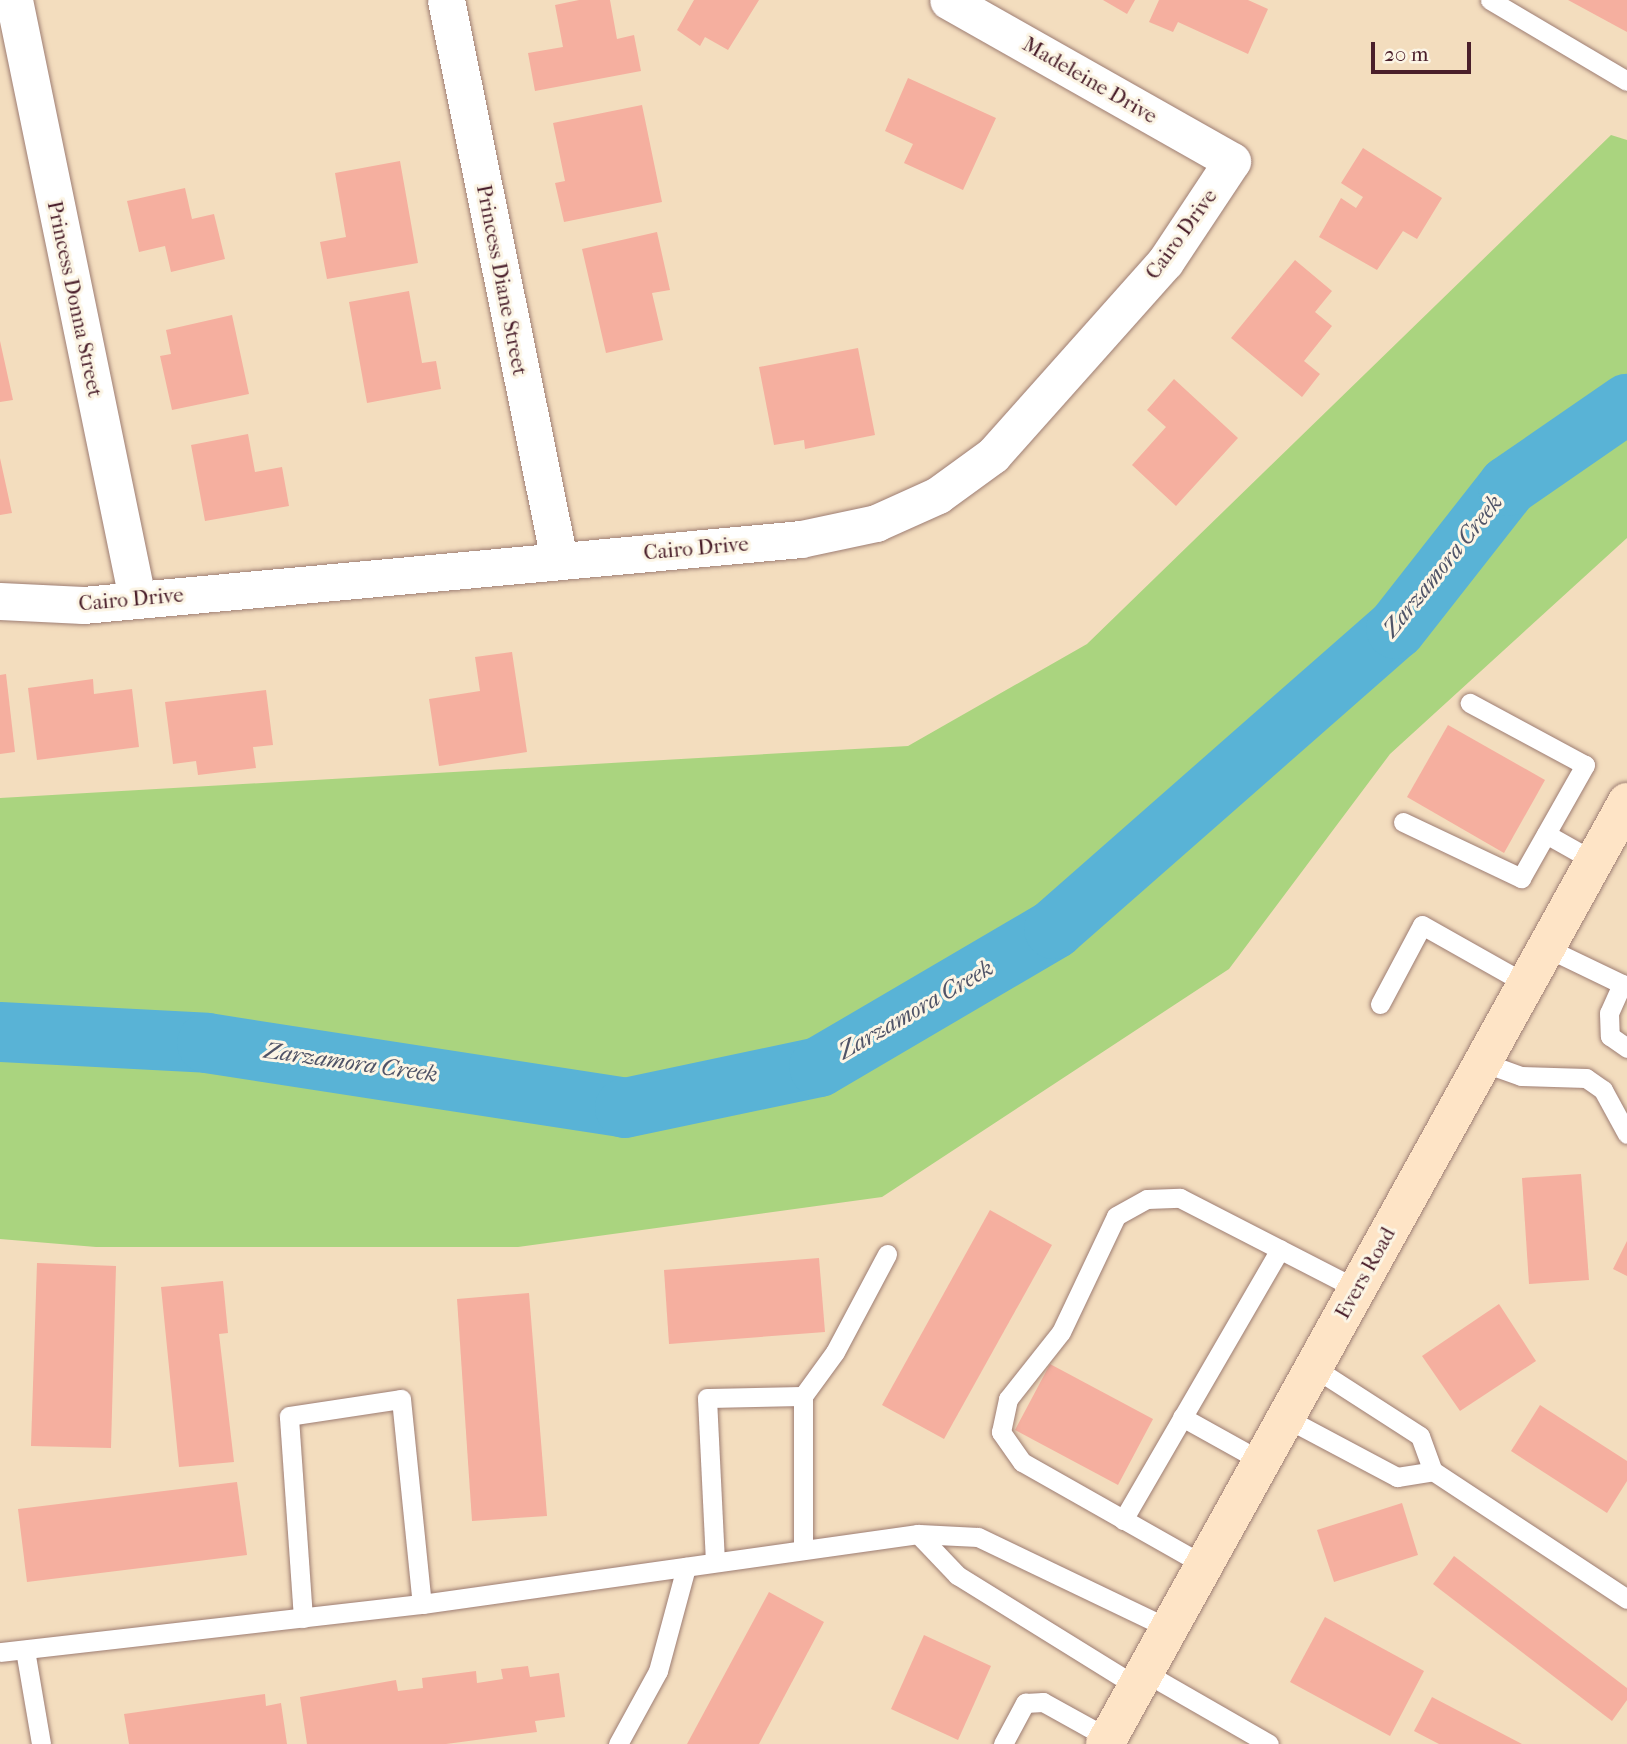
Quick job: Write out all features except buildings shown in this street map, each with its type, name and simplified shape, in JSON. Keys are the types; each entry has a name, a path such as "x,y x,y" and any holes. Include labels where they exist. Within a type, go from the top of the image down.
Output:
{"main road":[{"name":"Evers Road","path":"1106,1741 1627,802"}],"street":[{"name":"Princess Donna Street","path":"14,0 137,598"},
{"name":"Princess Diane Street","path":"446,0 559,561"},
{"name":"Madeleine Drive","path":"948,0 1232,161"},
{"name":"Cairo Drive","path":"0,601 83,605 843,532 938,495 993,455 1165,262 1232,161"}],"lane":[{"path":"1490,0 1627,81"},
{"path":"1403,822 1521,878 1585,765 1471,703"},
{"path":"1546,834 1594,861"},
{"path":"1380,1004 1422,925 1525,983"},
{"path":"1545,947 1624,980 1609,1013 1610,1037 1627,1048"},
{"path":"1482,1062 1521,1076 1586,1077 1603,1090 1627,1134"},
{"path":"1204,1565 1022,1462 1001,1432 1008,1399 1060,1332 1116,1216 1147,1199 1180,1198 1357,1289"},
{"path":"1123,1520 1280,1250"},
{"path":"803,1550 803,1396 835,1352 887,1254"},
{"path":"1313,1367 1420,1436 1433,1471 1627,1599"},
{"path":"715,1562 707,1398 803,1396"},
{"path":"303,1618 289,1416 401,1399 422,1604"},
{"path":"1182,1418 1261,1461"},
{"path":"1286,1418 1397,1477 1433,1471"},
{"path":"918,1534 957,1575 1140,1679 1269,1744"},
{"path":"0,1653 422,1604 918,1534 978,1537 1168,1628"},
{"path":"618,1744 658,1671 686,1566"},
{"path":"25,1650 41,1744"},
{"path":"1003,1744 1026,1703 1043,1702 1106,1741"}],"green space":[{"path":"1611,135 1627,140 1627,538 1390,754 1229,969 882,1197 518,1247 96,1247 0,1239 0,798 908,746 1087,644"}],"waterway":[{"name":"Zarzamora Creek","path":"0,1032 207,1043 625,1108 819,1067 1054,929 1396,629 1508,486 1627,404"}]}
